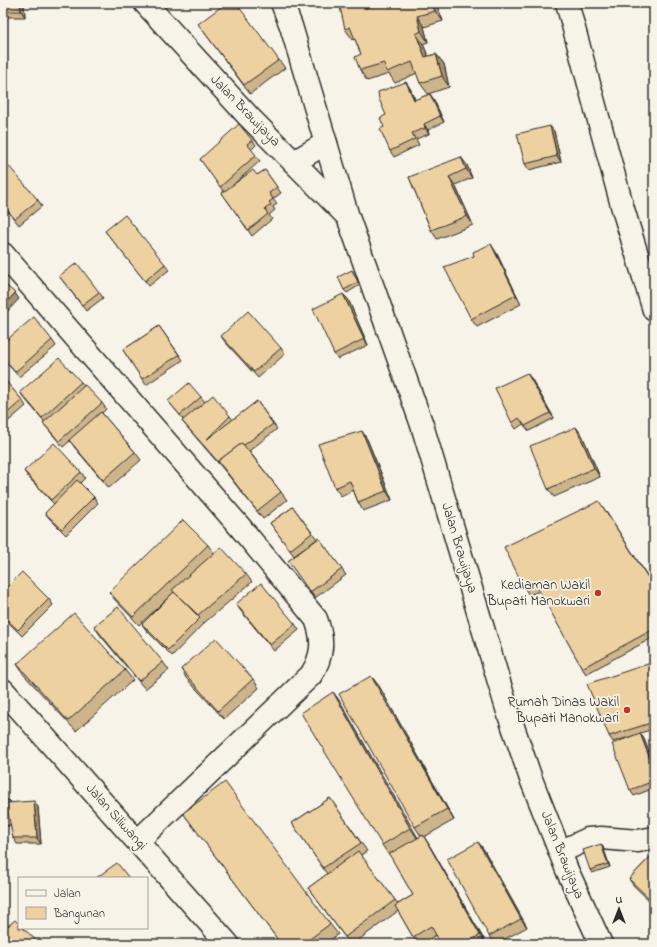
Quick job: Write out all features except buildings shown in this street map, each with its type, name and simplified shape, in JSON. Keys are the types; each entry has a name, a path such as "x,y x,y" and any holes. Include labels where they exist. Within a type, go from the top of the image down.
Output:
{"main road":[{"name":"Jalan Brawijaya","path":"145,3 249,117 348,218"},
{"name":"Jalan Brawijaya","path":"282,3 291,26 348,218 420,418 508,712 532,779 576,892 601,944"},
{"path":"567,3 623,209 654,310"},
{"path":"294,162 326,143"},
{"path":"3,254 240,527 316,620 319,627 321,648 320,658 312,675 138,841"},
{"name":"Jalan Siliwangi","path":"3,690 228,944"},
{"path":"560,852 588,839 601,838 638,841 654,838"}],"place":[{"name":"Kediaman Wakil Bupati Manokwari","path":"598,593"},
{"name":"Rumah Dinas Wakil Bupati Manokwari","path":"627,710"}]}
